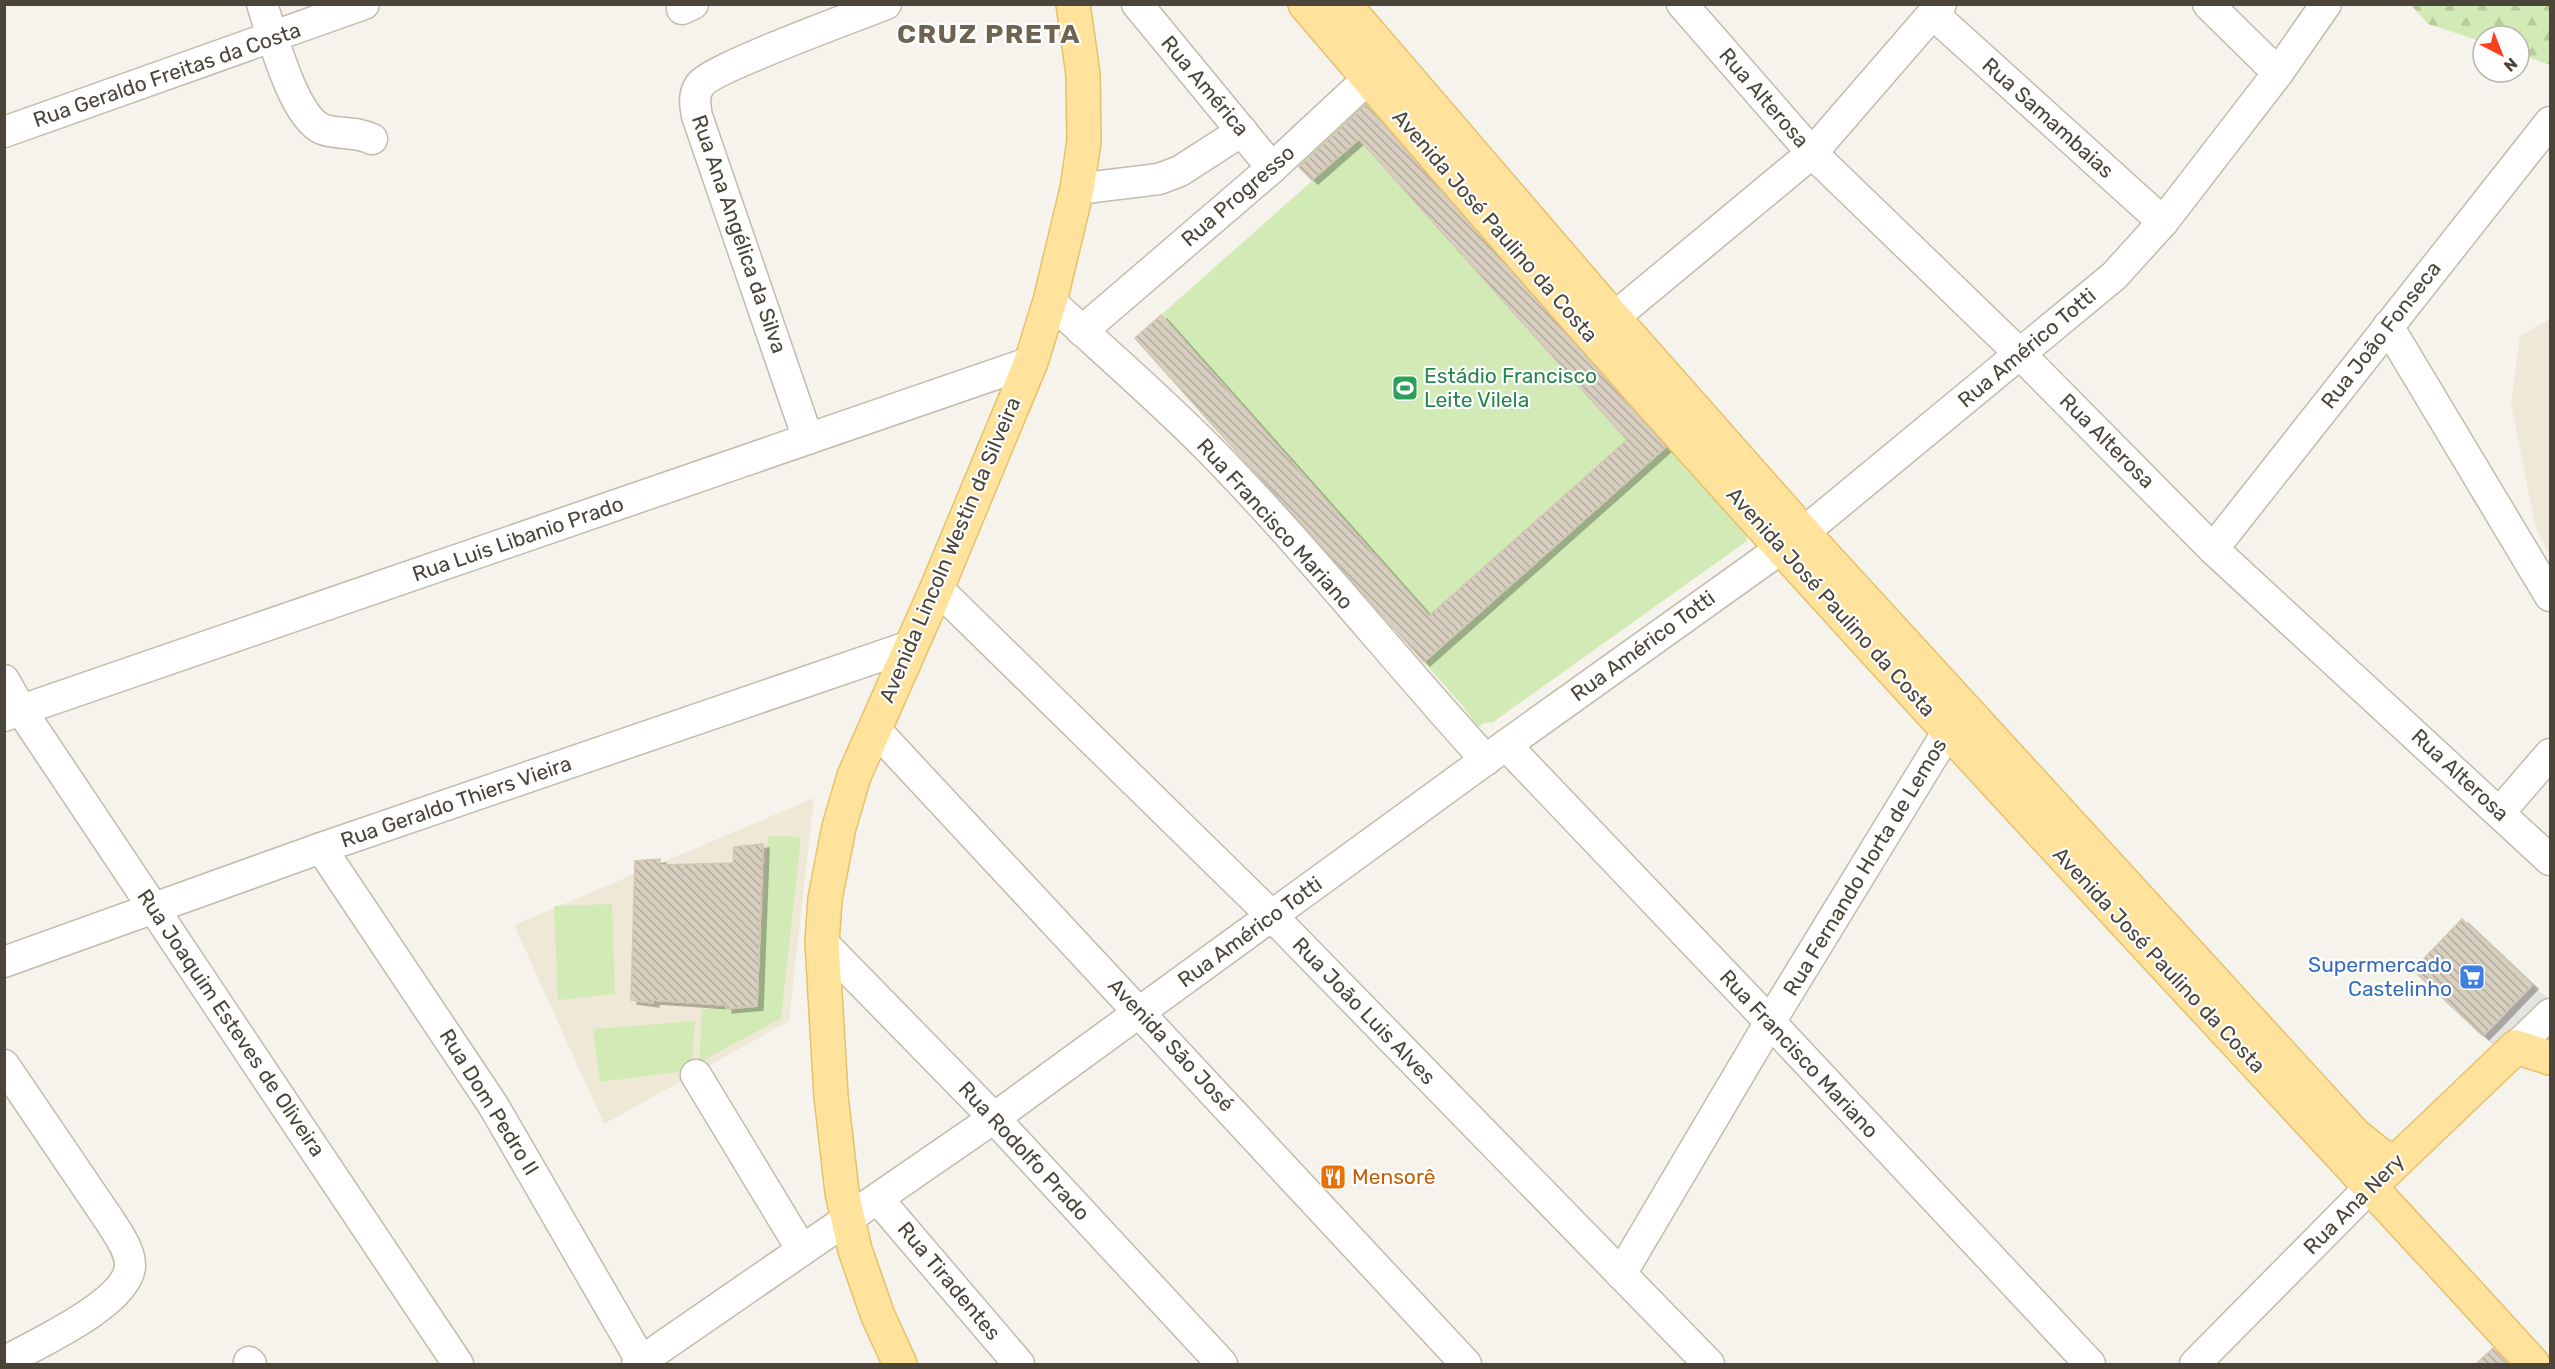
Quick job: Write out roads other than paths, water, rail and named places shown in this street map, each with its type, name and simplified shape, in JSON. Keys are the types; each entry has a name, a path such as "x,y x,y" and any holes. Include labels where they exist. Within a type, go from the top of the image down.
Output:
{"main road":[{"name":"Avenida Lincoln Westin da Silveira","path":"900,1365 878,1316 847,1222 831,1096 822,942 825,898 839,827 854,776 937,588 1030,362 1050,302 1077,189 1084,141 1080,47 1073,4"},
{"name":"Avenida José Paulino da Costa","path":"1305,4 1379,69 1602,327 1793,540 2251,1041 2371,1186 2533,1365"},
{"name":"Avenida José Paulino da Costa","path":"1344,4 1379,69"},
{"name":"Avenida José Paulino da Costa","path":"2251,1041 2380,1155 2396,1161"},
{"path":"2516,1047 2550,1058"},
{"name":"Rua Ana Nery","path":"2371,1186 2516,1047"}],"street":[{"path":"262,4 292,87 310,121 331,131 356,134 372,139"},
{"name":"Rua Geraldo Freitas da Costa","path":"4,132 274,38 364,4"},
{"name":"Rua Ana Angélica da Silva","path":"808,439 697,116 696,93 701,83 726,69 886,4"},
{"name":"Rua América","path":"1137,4 1272,168"},
{"name":"Rua Alterosa","path":"1682,4 1812,153 2020,354 2214,549 2550,860"},
{"path":"2208,4 2278,73"},
{"name":"Rua Américo Totti","path":"802,1250 847,1222 994,1118 1496,752 1793,540 2114,276 2163,222 2278,73 2326,4"},
{"path":"1602,327 1812,153 1937,9"},
{"name":"Rua Samambaias","path":"1937,9 2163,222"},
{"name":"Rua Progresso","path":"1083,331 1272,168 1379,69"},
{"name":"Rua João Fonseca","path":"2214,549 2388,326 2550,124"},
{"path":"1077,189 1159,179 1180,171 1242,131"},
{"name":"Rua Francisco Mariano","path":"1050,302 1132,374 1265,508 1410,677 1496,752 1770,1022 2090,1365"},
{"path":"2388,326 2550,596"},
{"name":"Rua Luis Libanio Prado","path":"13,713 1030,362"},
{"name":"Rua João Luis Alves","path":"937,588 1271,915 1709,1365"},
{"name":"Rua Geraldo Thiers Vieira","path":"4,962 321,848 910,646"},
{"name":"Rua Joaquim Esteves de Oliveira","path":"4,680 13,713 153,907 458,1365"},
{"name":"Rua Fernando Horta de Lemos","path":"1621,1274 1770,1022 1958,721"},
{"name":"Avenida São José","path":"874,728 1466,1365"},
{"path":"2500,812 2550,754"},
{"name":"Rua Dom Pedro II","path":"321,848 493,1105 640,1364"},
{"name":"Rua Rodolfo Prado","path":"822,942 994,1118 1222,1365"},
{"path":"2516,1047 2550,1014"},
{"path":"4,1065 110,1221 126,1248 130,1265 126,1282 113,1296 91,1312 4,1362"},
{"path":"640,1364 802,1250 696,1075"},
{"name":"Rua Ana Nery","path":"2195,1365 2371,1186"},
{"name":"Rua Tiradentes","path":"878,1199 1018,1365"}],"place":[{"name":"Estádio Francisco Leite Vilela","path":"1405,388"},
{"name":"Supermercado Castelinho","path":"2472,977"},
{"name":"Mensorê","path":"1333,1177"}],"district":[{"name":"CRUZ PRETA","path":"989,34"}]}
